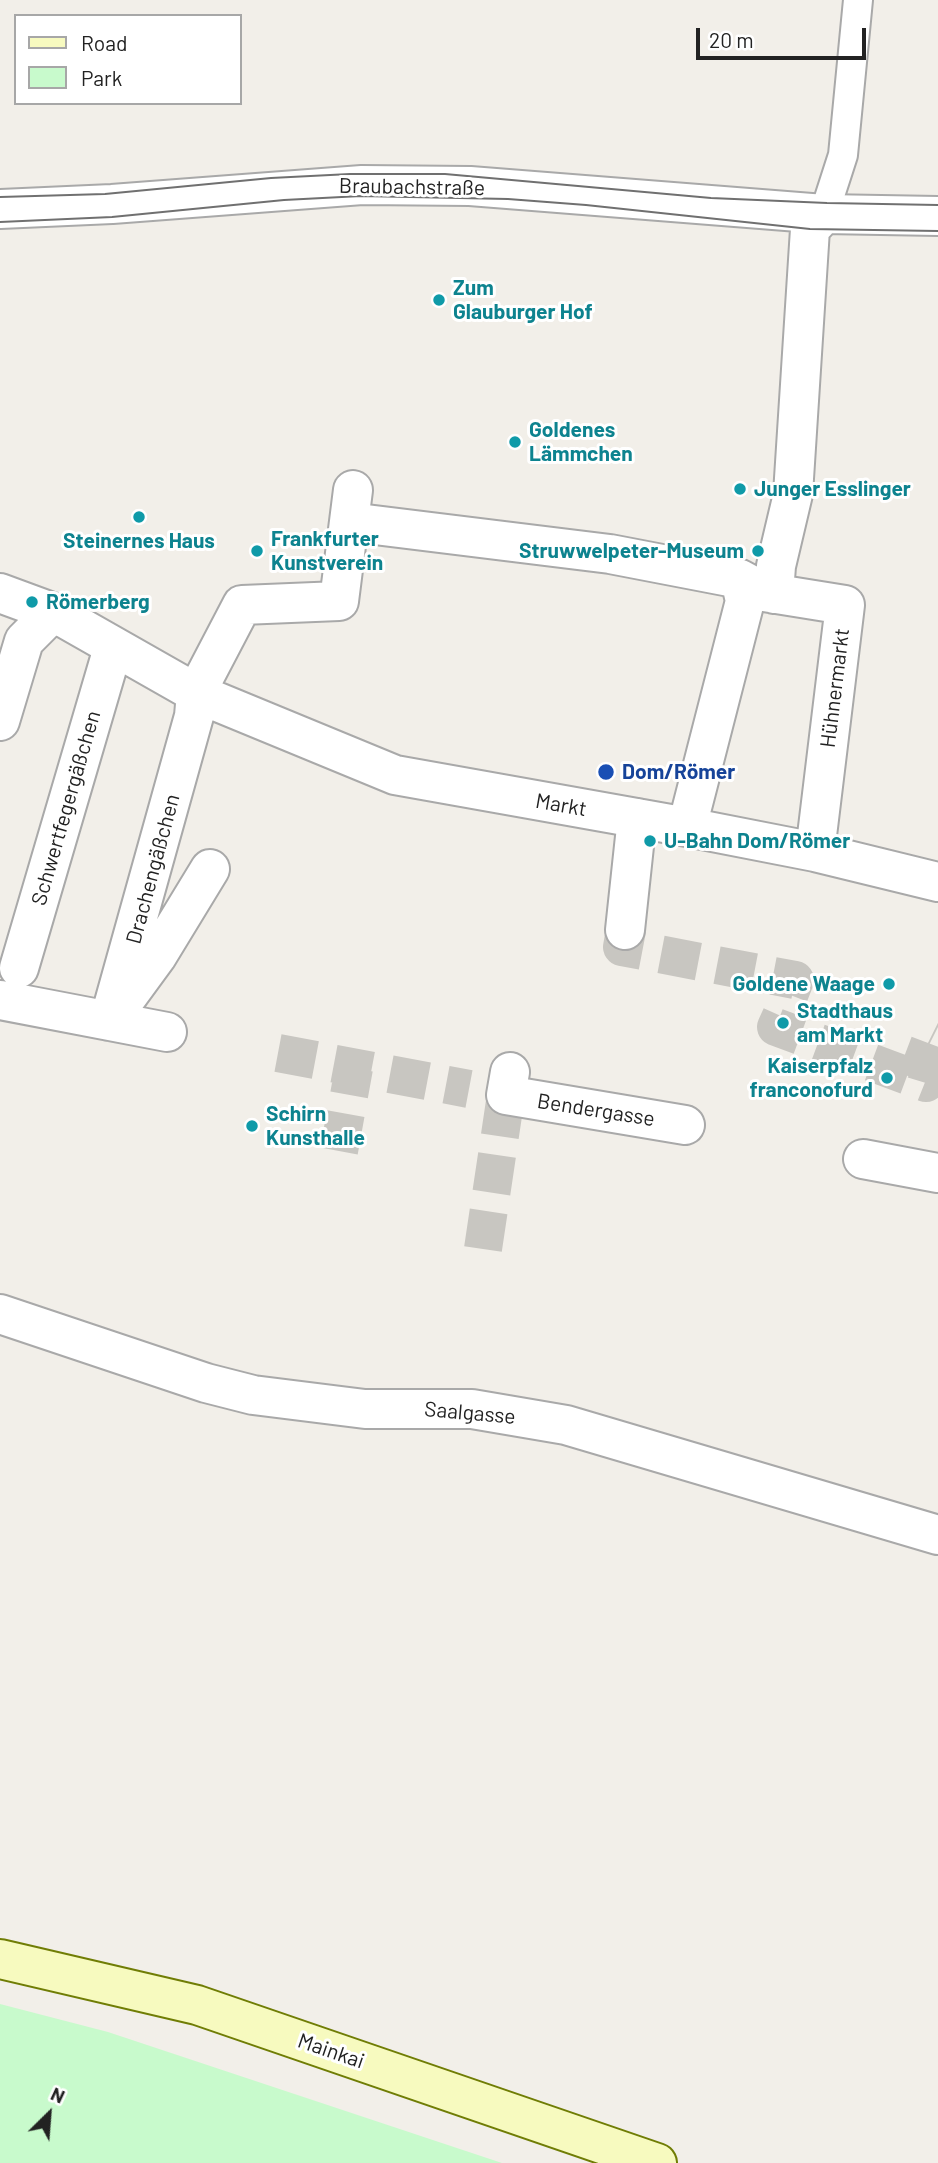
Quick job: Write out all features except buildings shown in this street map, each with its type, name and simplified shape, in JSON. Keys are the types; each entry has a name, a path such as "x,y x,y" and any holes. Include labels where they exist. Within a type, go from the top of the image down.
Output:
{"street":[{"name":"Braubachstraße","path":"0,209 112,204 362,185 470,186 824,214 938,216"},
{"path":"687,827 745,601 776,566 793,494 810,229 824,214"},
{"path":"195,704 242,605 339,601 351,506 611,542 759,588"},
{"name":"Hühnermarkt","path":"759,588 845,605 816,852"},
{"name":"Markt","path":"0,593 52,613 113,648 195,704 395,775 816,852 938,882"},
{"path":"0,721 24,640 52,613"},
{"name":"Schwertfegergäßchen","path":"19,968 113,648"},
{"name":"Drachengäßchen","path":"109,1021 195,704"},
{"path":"625,930 637,818"},
{"path":"109,1021 157,956 210,870"},
{"path":"0,1000 166,1032"},
{"name":"Bendergasse","path":"508,1084 685,1125"},
{"path":"863,1159 938,1173"},
{"name":"Saalgasse","path":"0,1314 206,1383 253,1395 365,1409 472,1409 566,1425 938,1535"},
{"name":"Mainkai","path":"0,1959 197,2005 657,2163"}],"lane":[{"path":"824,214 843,155 858,0"}],"green space":[{"path":"0,2004 108,2032 502,2163 0,2163"}],"tunnel":[{"path":"625,930 622,947 795,980 788,998"},
{"path":"781,1016 776,1027 926,1083 930,1070"},
{"path":"916,1079 936,1026 938,1027"},
{"path":"278,1053 469,1089"},
{"path":"339,1151 354,1068"},
{"path":"483,1249 506,1095"}],"tram line":[{"path":"0,197 105,194 271,178 350,174 445,174 711,198 938,205"},
{"path":"0,222 112,217 284,200 361,196 508,199 810,229 938,231"}],"place":[{"name":"Zum Glauburger Hof","path":"439,300"},
{"name":"Goldenes Lämmchen","path":"515,442"},
{"name":"Junger Esslinger","path":"740,489"},
{"name":"Steinernes Haus","path":"139,517"},
{"name":"Frankfurter Kunstverein","path":"257,551"},
{"name":"Struwwelpeter-Museum","path":"758,551"},
{"name":"Römerberg","path":"32,602"},
{"name":"Dom/Römer","path":"606,772"},
{"name":"U-Bahn Dom/Römer","path":"650,841"},
{"name":"Goldene Waage","path":"889,984"},
{"name":"Stadthaus am Markt","path":"783,1023"},
{"name":"Kaiserpfalz franconofurd","path":"887,1078"},
{"name":"Schirn Kunsthalle","path":"252,1126"}]}
